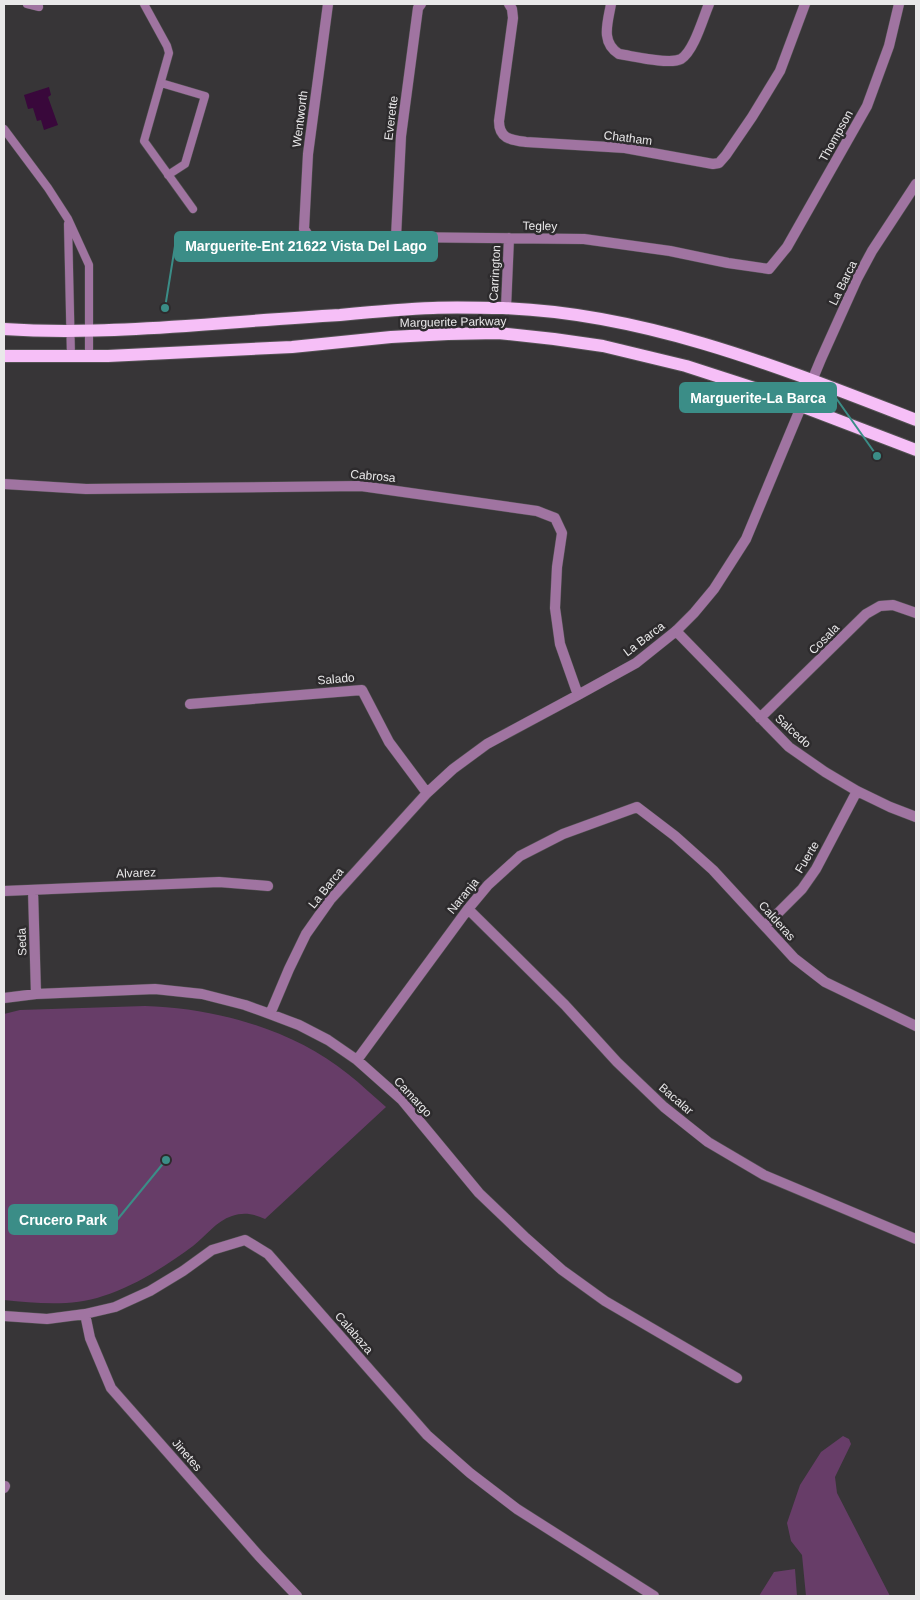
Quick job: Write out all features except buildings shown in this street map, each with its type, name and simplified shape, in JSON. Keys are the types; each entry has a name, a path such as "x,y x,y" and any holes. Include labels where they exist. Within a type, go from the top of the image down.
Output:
{"main road":[{"name":"Marguerite Parkway","path":"4,329 37,332 116,331 435,308 506,308 554,312 613,320 727,351 812,380 916,420"},
{"name":"Marguerite Parkway","path":"4,356 71,357 292,347 391,337 498,333 603,346 686,366 754,388 916,450"}],"street":[{"name":"Wentworth","path":"309,237 304,229 308,154 328,4"},
{"name":"Everette","path":"396,236 401,136 418,8 421,4"},
{"name":"Chatham","path":"509,4 512,9 513,18 499,121 499,129 504,136 512,140 526,142 625,148 713,164 719,163 726,155 780,71 805,4"},
{"path":"611,4 606,36 612,50 619,54 668,61 678,60 692,46 709,4"},
{"name":"Thompson","path":"769,269 787,247 867,106 889,46 899,4"},
{"name":"La Barca","path":"270,1014 306,934 330,900 428,792 453,769 487,744 636,663 676,631 714,589 746,539 812,380 872,251 916,184"},
{"name":"Tegley","path":"309,237 396,236 584,239 670,251 769,269"},
{"name":"Carrington","path":"506,308 509,238"},
{"name":"Cabrosa","path":"4,484 86,489 361,486 537,511 555,518 562,533 557,567 555,608 560,644 578,695"},
{"name":"Cosala","path":"760,718 866,614 880,606 893,605 916,613"},
{"name":"Salcedo","path":"676,631 789,747 857,792 916,817"},
{"name":"Salado","path":"190,704 362,690 389,742 428,792"},
{"name":"Fuerte","path":"765,926 802,889 816,869 857,792"},
{"name":"Calderas","path":"637,807 675,836 714,870 794,958 825,982 916,1026"},
{"name":"Naranja","path":"357,1060 468,909 488,885 520,856 563,834 637,807"},
{"name":"Alvarez","path":"4,892 219,882 268,886"},
{"name":"Seda","path":"33,890 36,994"},
{"name":"Bacalar","path":"468,909 565,1005 617,1062 664,1107 708,1142 764,1175 916,1239"},
{"name":"Camargo","path":"4,998 36,994 155,988 202,994 245,1005 270,1014 299,1025 328,1040 357,1060 402,1100 479,1193 562,1270 605,1301 737,1378"},
{"name":"Calabaza","path":"4,1316 47,1319 85,1314 115,1307 150,1291 183,1271 212,1250 245,1240 268,1254 427,1435 470,1473 517,1509 654,1596"},
{"name":"Jinetes","path":"85,1314 90,1338 111,1388 259,1556 297,1596"}],"lane":[{"path":"27,4 39,7"},
{"path":"144,4 168,49 168,59 144,141 193,210"},
{"path":"161,83 205,96 185,164 168,175"},
{"path":"4,129 48,188 68,219 89,265 89,356"},
{"path":"68,219 71,357"}],"shaded area":[{"path":"49,87 51,95 48,97 58,125 44,130 41,120 37,121 33,108 28,109 24,95"},
{"path":"145,1006 198,1011 252,1024 278,1033 326,1058 353,1078 386,1107 265,1219 245,1214 226,1218 193,1246 161,1268 127,1287 103,1296 66,1303 4,1300 4,1014 20,1010"},
{"path":"843,1436 849,1439 851,1444 835,1477 837,1493 890,1596 806,1596 802,1555 791,1541 787,1523 800,1485 821,1452"},
{"path":"795,1569 797,1596 759,1596 774,1572"}],"place":[{"name":"Marguerite-Ent 21622 Vista Del Lago","path":"165,308"},
{"name":"Marguerite-La Barca","path":"877,456"},
{"name":"Crucero Park","path":"166,1160"}]}
